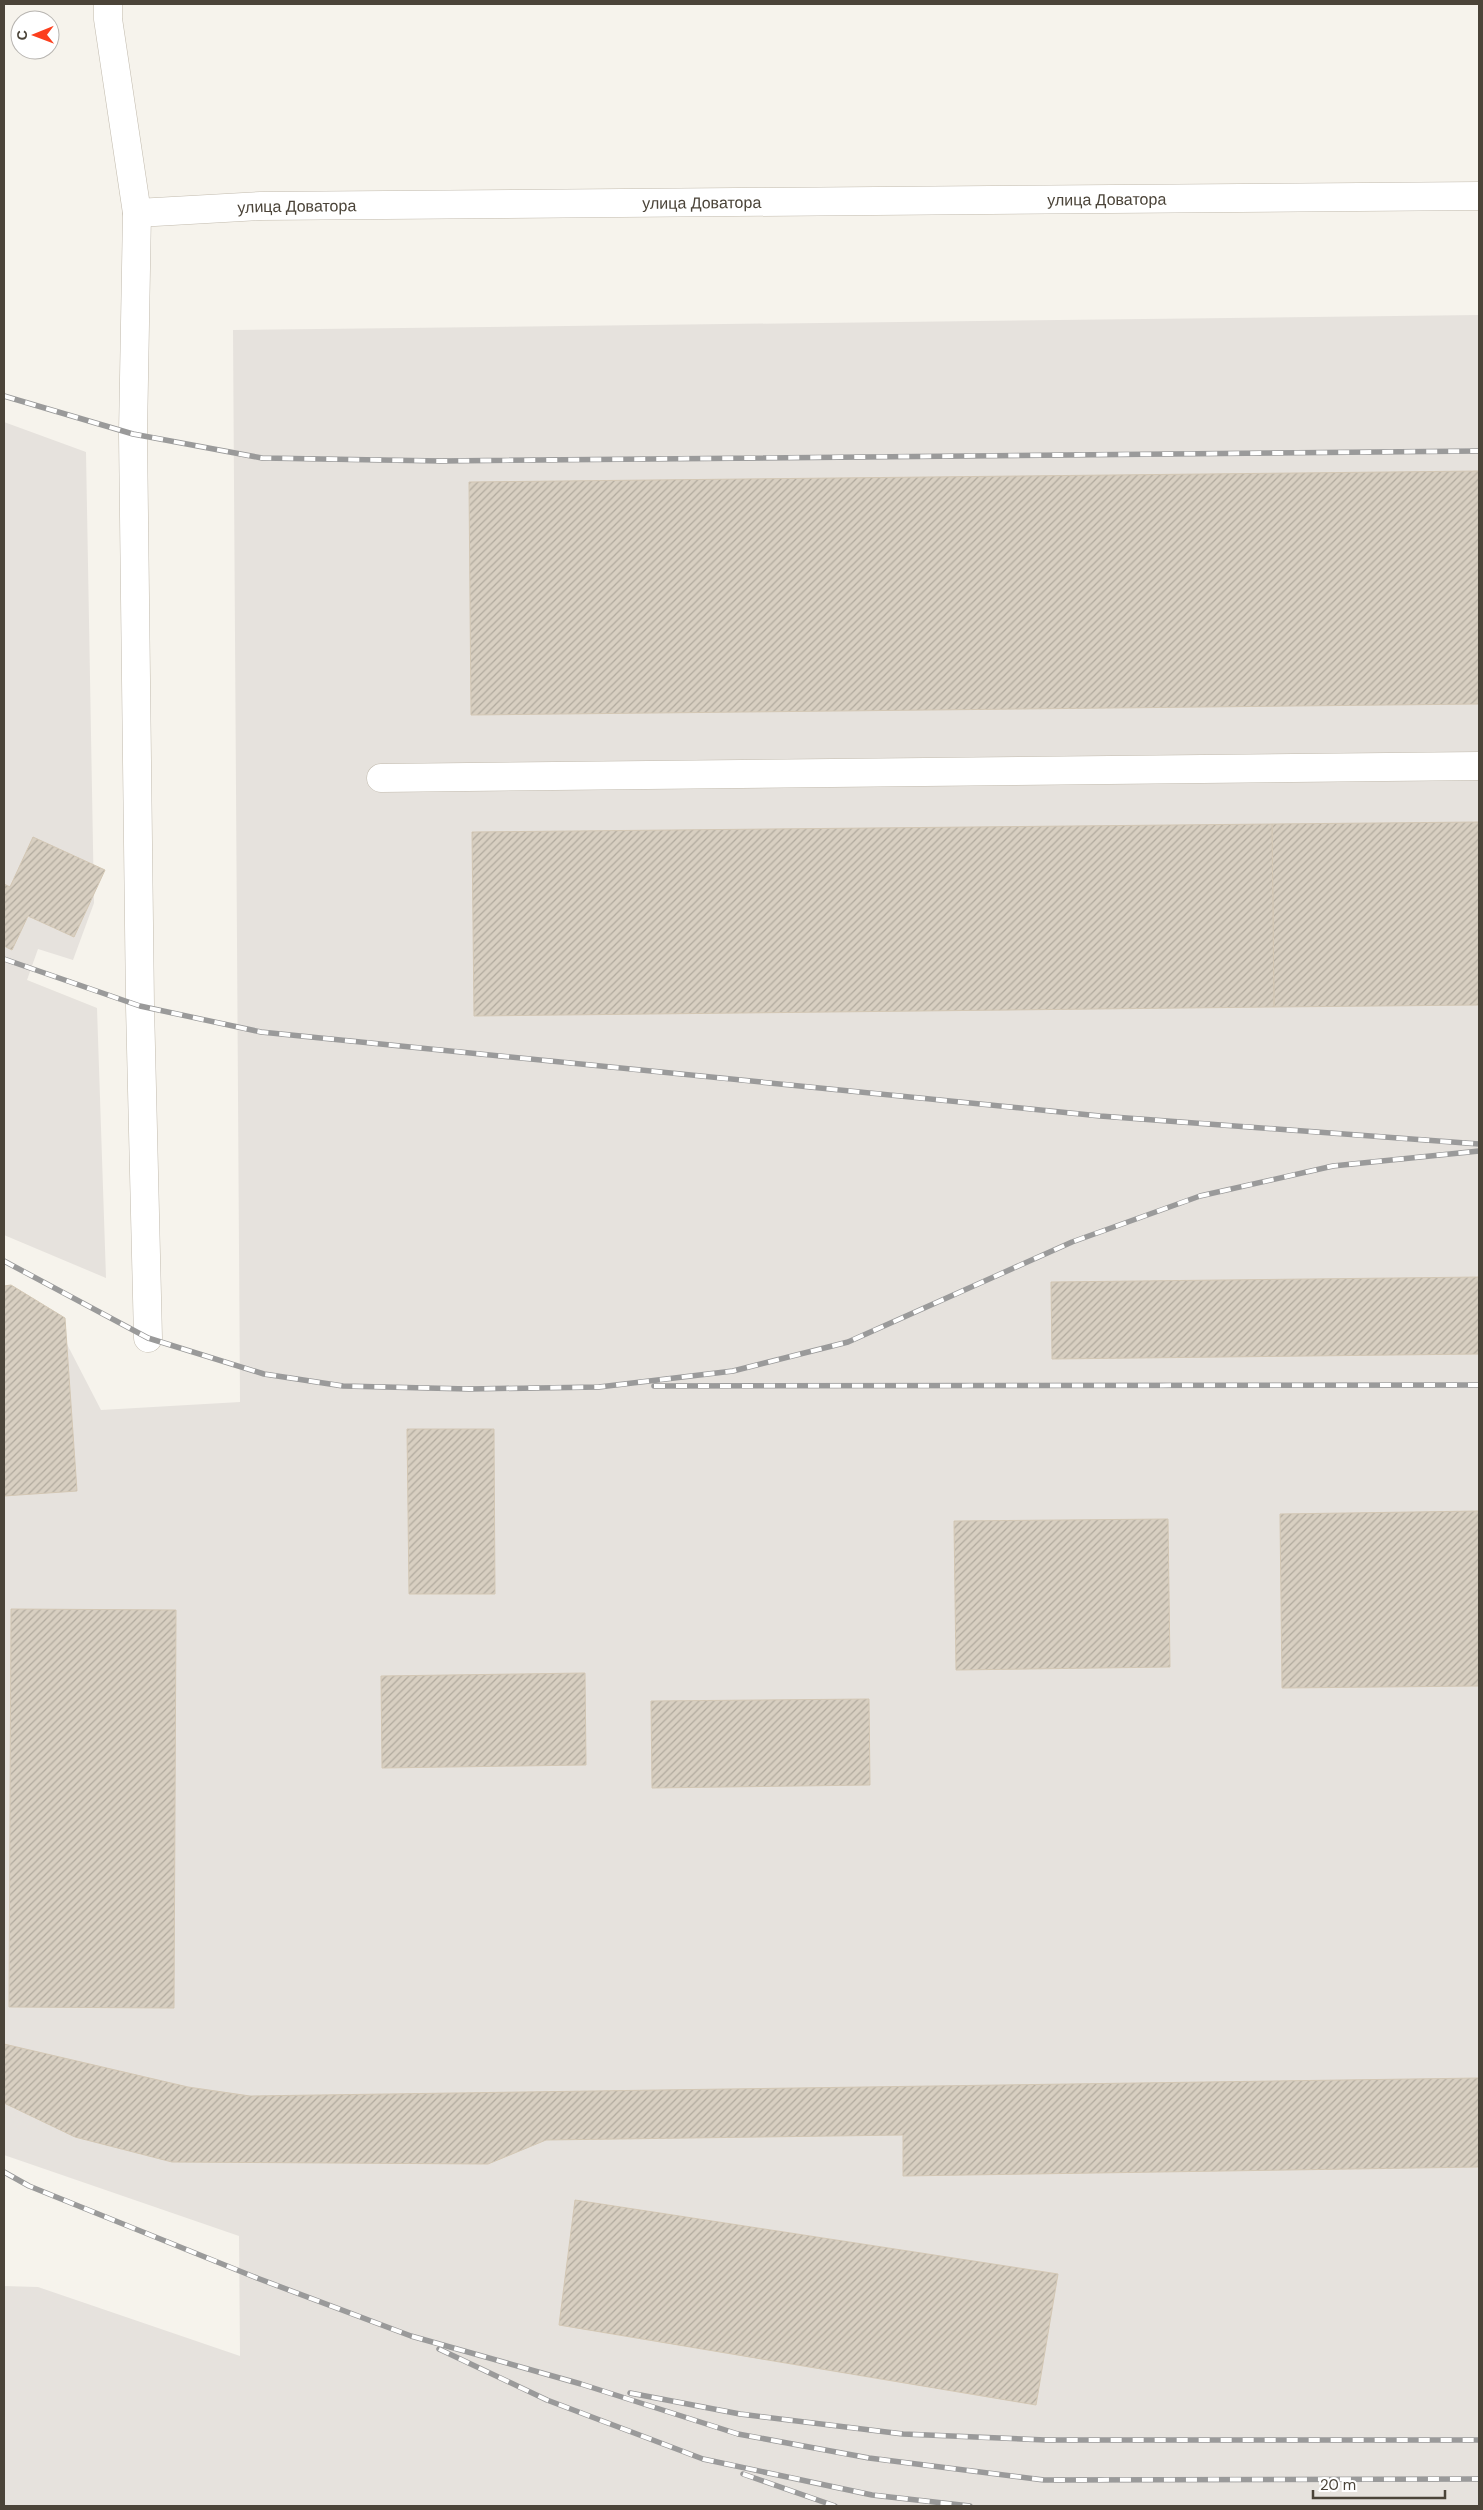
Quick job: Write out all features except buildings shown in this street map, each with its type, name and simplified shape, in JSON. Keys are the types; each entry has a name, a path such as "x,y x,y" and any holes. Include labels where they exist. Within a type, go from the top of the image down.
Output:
{"street":[{"path":"108,4 108,19 137,213 132,434 140,1006 148,1338"},
{"name":"улица Доватора","path":"137,213 261,206 1479,196"},
{"path":"381,778 1479,766"}],"shaded area":[{"path":"1479,315 1479,2506 4,2506 4,2286 38,2287 240,2356 239,2236 4,2155 4,1289 54,1319 101,1410 240,1402 233,330"},
{"path":"4,422 86,452 94,903 73,960 38,949 27,980 97,1008 106,1278 4,1235"}],"railway":[{"path":"4,396 133,434 262,458 441,461 1479,451"},
{"path":"4,959 140,1006 261,1032 1100,1116 1479,1144"},
{"path":"4,1261 148,1338 264,1374 343,1386 469,1389 599,1387 733,1371 848,1342 1072,1242 1200,1196 1333,1166 1479,1151"},
{"path":"654,1386 1479,1385"},
{"path":"4,2172 29,2186 257,2278 411,2336 581,2384 738,2434 869,2458 1044,2480 1479,2479"},
{"path":"439,2349 547,2400 703,2459 872,2495 970,2506"},
{"path":"630,2393 740,2414 903,2434 1046,2440 1479,2440"},
{"path":"743,2474 835,2506"}]}
